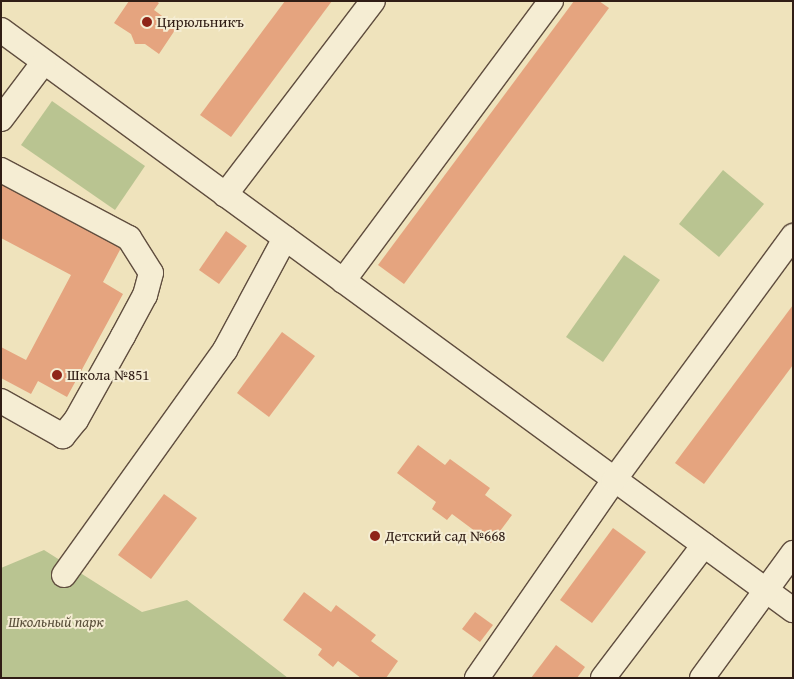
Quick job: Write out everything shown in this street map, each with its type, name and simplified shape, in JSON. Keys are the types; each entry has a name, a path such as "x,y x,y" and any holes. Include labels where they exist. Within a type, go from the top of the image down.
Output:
{"street":[{"path":"225,194 374,1"},
{"path":"343,281 551,1"},
{"path":"1,30 614,480 767,587 793,610"},
{"path":"1,119 44,62"},
{"path":"1,170 129,238 151,273 145,294 123,336 76,420 62,436 1,401"},
{"path":"477,678 614,480 793,236"},
{"path":"64,575 225,350 285,238"},
{"path":"602,678 704,544"},
{"path":"702,678 793,553"}],"green space":[{"path":"52,101 145,166 115,210 21,145"},
{"path":"723,170 764,204 719,257 679,224"},
{"path":"624,255 660,280 603,362 566,337"},
{"name":"Школьный парк","path":"44,550 142,612 187,600 288,678 1,678 1,568"}],"building":[{"path":"129,1 156,1 159,3 154,10 177,27 159,54 145,44 135,44 131,34 114,23"},
{"path":"285,1 332,1 231,137 200,115"},
{"path":"574,1 599,1 609,8 404,284 378,265"},
{"path":"1,180 122,246 103,282 123,294 67,397 38,381 31,394 1,378 1,347 26,360 71,275 1,238"},
{"path":"226,231 247,246 219,284 199,270"},
{"path":"793,305 793,365 704,484 675,463"},
{"path":"282,332 315,356 269,417 237,393"},
{"path":"418,445 445,465 450,459 490,488 485,495 512,515 491,543 452,514 447,520 432,509 436,502 397,473"},
{"path":"164,494 197,518 151,579 118,555"},
{"path":"613,528 646,552 592,623 560,600"},
{"path":"304,592 331,612 336,605 376,635 371,641 398,661 386,678 361,678 338,661 333,667 318,655 322,649 283,620"},
{"path":"475,612 493,625 480,642 462,629"},
{"path":"556,645 585,667 577,678 531,678"}],"place":[{"name":"Цирюльникъ","path":"147,22"},
{"name":"Школа №851","path":"57,375"},
{"name":"Детский сад №668","path":"375,536"}]}
